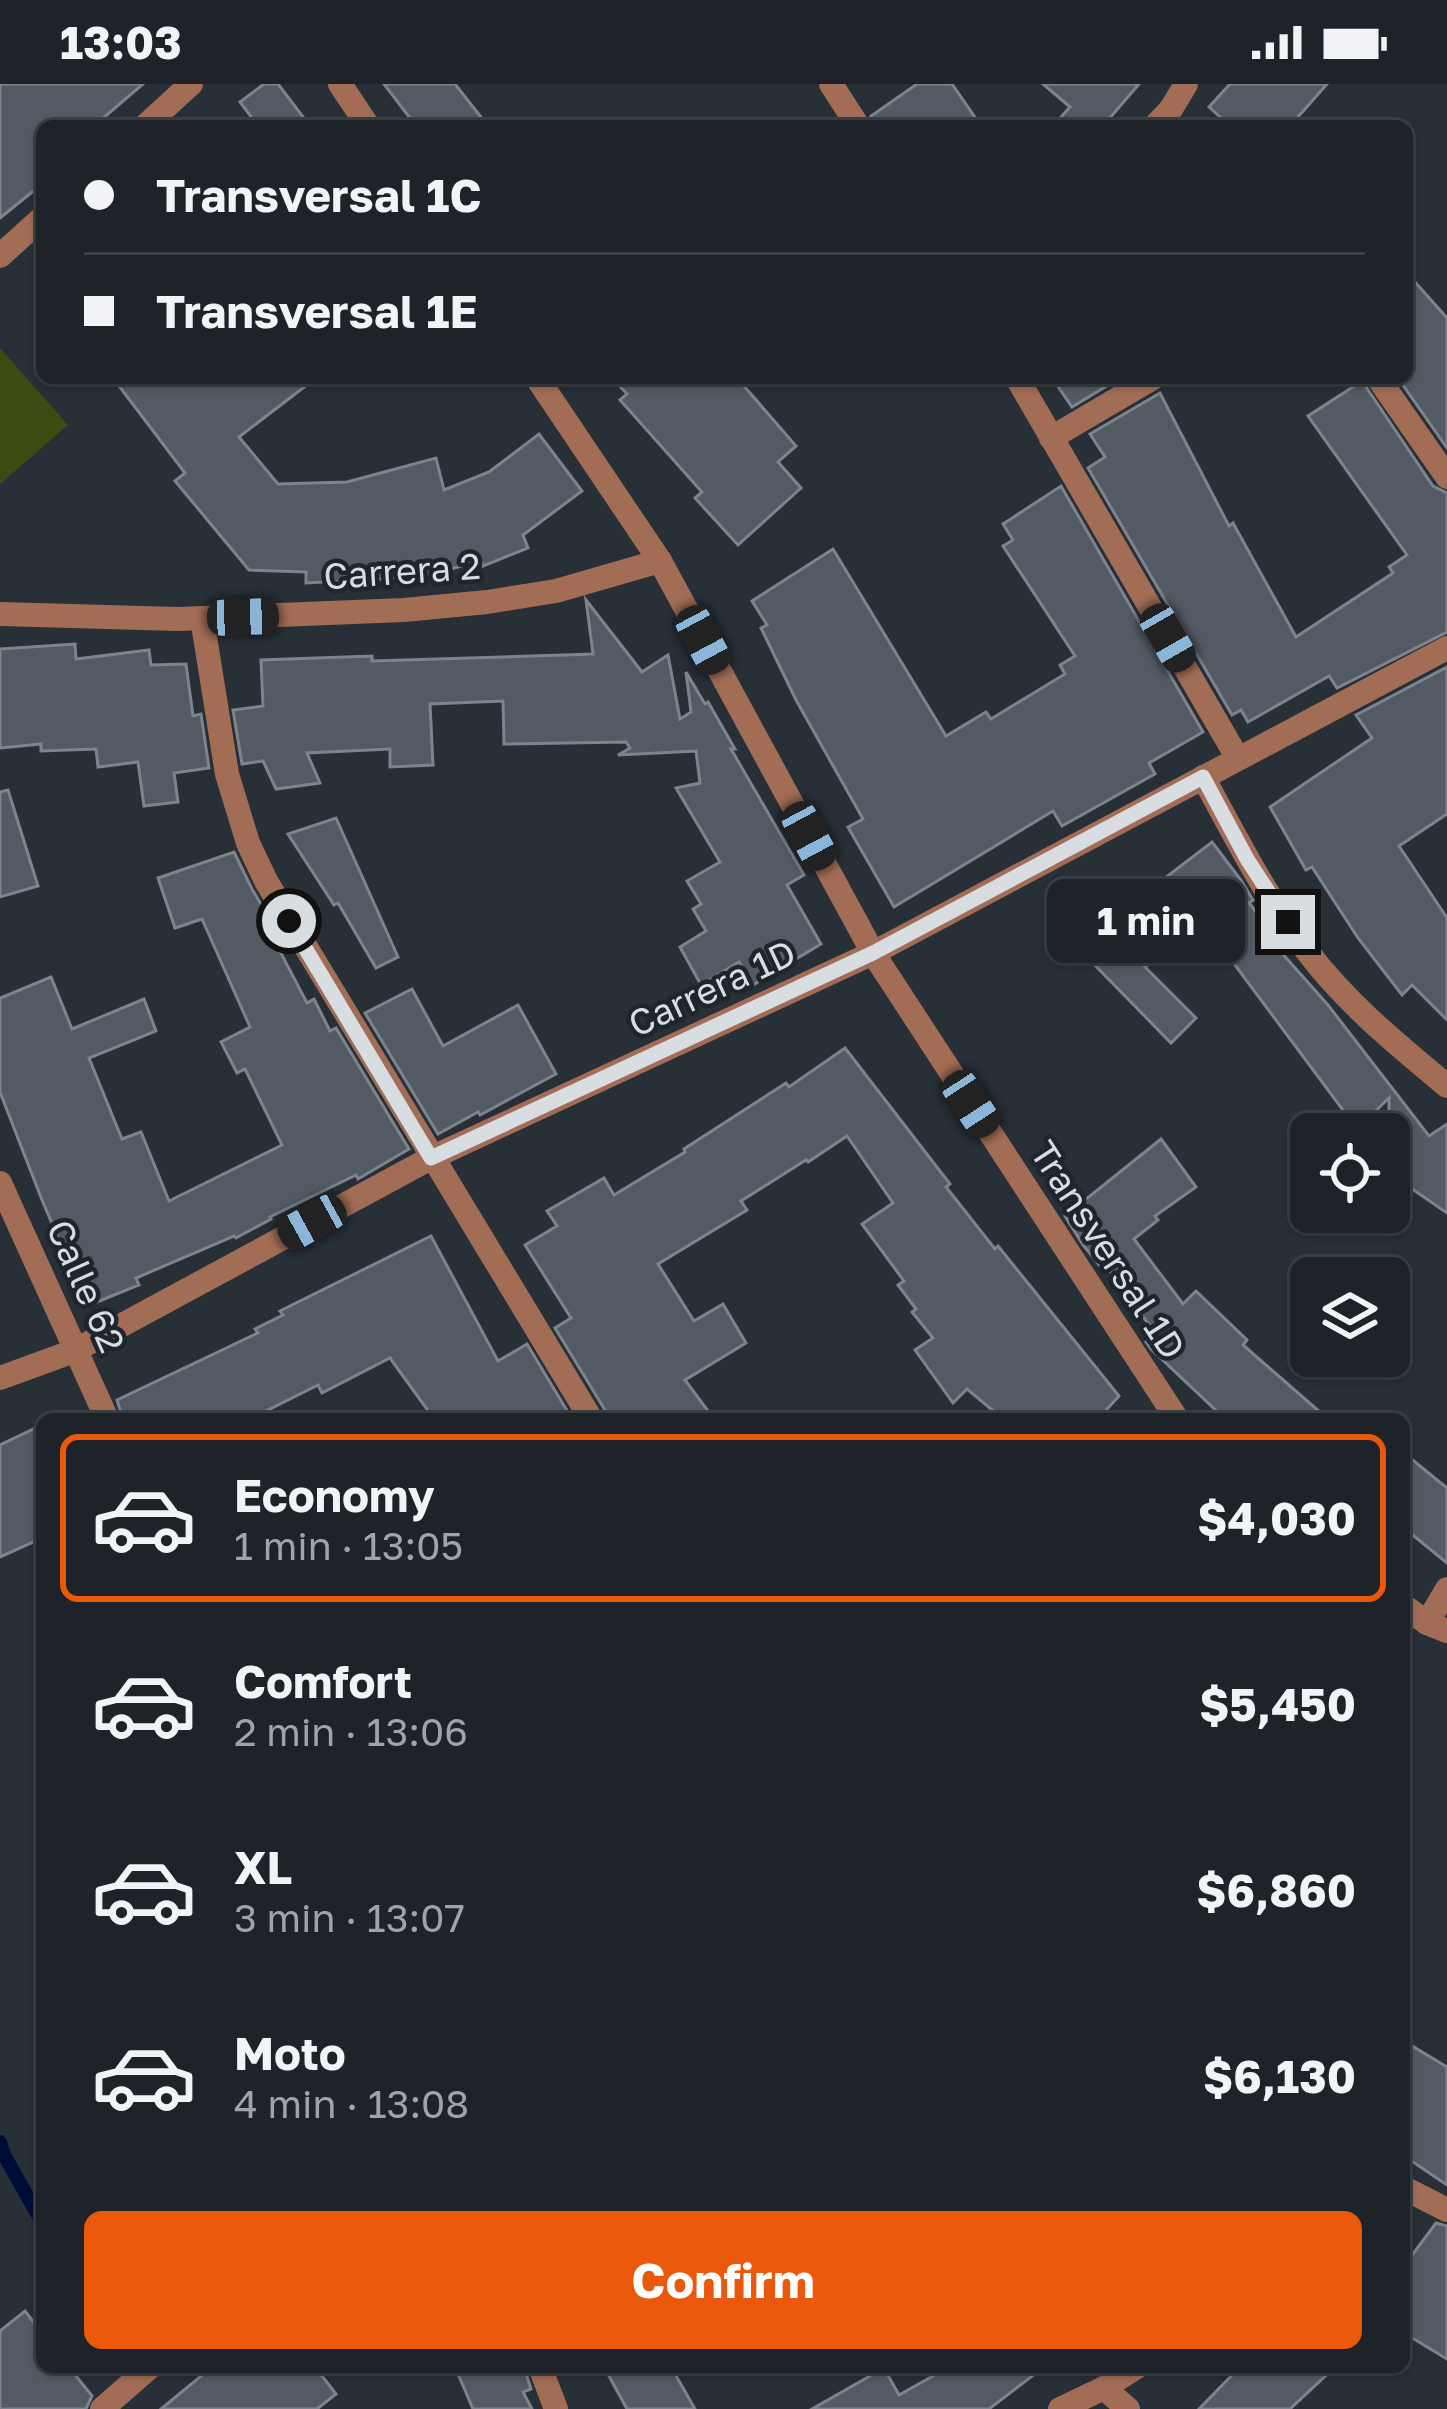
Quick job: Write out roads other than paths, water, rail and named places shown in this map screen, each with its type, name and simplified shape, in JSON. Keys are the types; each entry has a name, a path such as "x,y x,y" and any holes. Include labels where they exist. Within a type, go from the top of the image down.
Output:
{"street":[{"path":"152,120 191,84"},
{"path":"340,84 364,120"},
{"path":"831,84 854,120"},
{"path":"1170,120 1186,84"},
{"path":"0,256 36,223"},
{"name":"Transversal 1D","path":"541,384 660,561 873,953 1173,1413"},
{"path":"1020,384 1238,757"},
{"path":"1051,438 1143,384"},
{"path":"1382,384 1447,477"},
{"name":"Carrera 2","path":"0,614 202,618 404,610 556,591 660,561"},
{"path":"202,618 227,774 248,843 266,881 587,1413"},
{"name":"Carrera 1D","path":"0,1378 74,1351 431,1158 873,953 1447,648"},
{"path":"1203,777 1247,859 1308,953 1374,1025 1447,1086"},
{"name":"Calle 62","path":"0,1183 104,1413"},
{"path":"1410,1610 1437,1627 1447,1589"},
{"path":"1410,2192 1447,2210"},
{"path":"102,2409 143,2373"},
{"path":"542,2373 556,2409"},
{"path":"1060,2409 1128,2373"},
{"path":"1104,2388 1128,2409"}],"waterway":[{"path":"0,2142 36,2211"}]}
